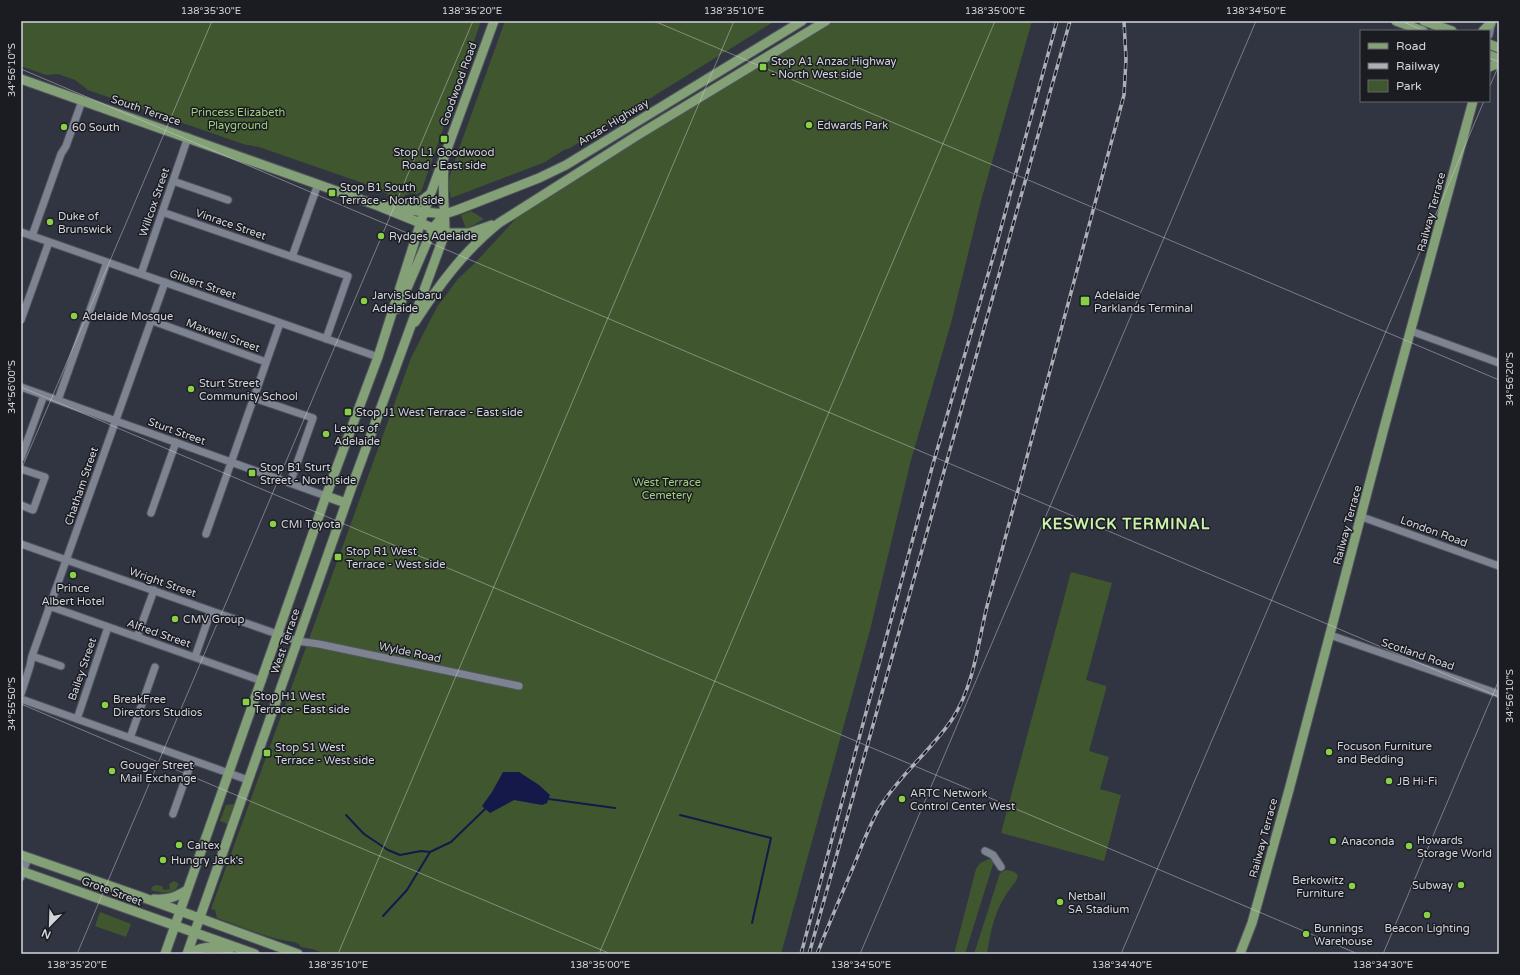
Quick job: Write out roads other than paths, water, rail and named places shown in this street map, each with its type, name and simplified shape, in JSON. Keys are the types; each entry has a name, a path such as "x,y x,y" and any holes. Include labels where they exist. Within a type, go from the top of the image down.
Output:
{"main road":[{"name":"Goodwood Road","path":"420,224 494,21"},
{"name":"Anzac Highway","path":"424,212 445,214 528,183 566,165 802,21"},
{"path":"445,233 470,233 498,223 638,135 826,21"},
{"path":"1396,21 1420,30"},
{"path":"1424,21 1449,30"},
{"path":"1484,30 1491,22"},
{"name":"South Terrace","path":"21,79 376,205 445,233"},
{"name":"Railway Terrace","path":"1240,954 1252,923 1473,102"},
{"name":"Goodwood Road","path":"445,156 443,183 445,214"},
{"path":"404,208 421,201 432,193"},
{"name":"South Terrace","path":"376,205 424,212"},
{"name":"West Terrace","path":"165,954 326,496 378,357 433,228 445,214"},
{"name":"West Terrace","path":"188,954 346,503 445,233 445,214"},
{"name":"West Terrace","path":"406,337 441,283 482,236 498,223"},
{"name":"West Terrace","path":"378,357 420,224"},
{"path":"326,496 346,503"},
{"name":"Grote Street","path":"25,856 298,954"},
{"name":"Grote Street","path":"22,874 255,954"},
{"path":"143,898 165,900 174,898 187,890"},
{"path":"192,954 195,950 204,948 240,949"}],"street":[{"path":"32,236 61,154 66,146 82,101"},
{"name":"Willcox Street","path":"141,274 188,137"},
{"path":"172,181 228,200"},
{"path":"292,256 318,184"},
{"name":"Vinrace Street","path":"162,212 348,276 326,339"},
{"name":"Gilbert Street","path":"21,232 378,357"},
{"path":"21,320 49,242"},
{"path":"58,400 107,262"},
{"name":"Chatham Street","path":"21,694 49,606 116,420 150,320 165,282"},
{"name":"Maxwell Street","path":"150,320 266,362"},
{"path":"206,534 280,323"},
{"path":"1411,331 1499,363"},
{"name":"Sturt Street","path":"21,387 326,496"},
{"path":"21,458 44,395"},
{"path":"254,398 313,418 290,483"},
{"path":"151,513 176,442"},
{"path":"21,468 45,477 33,510 21,505"},
{"name":"London Road","path":"1362,517 1499,566"},
{"name":"Wright Street","path":"21,544 297,641"},
{"path":"137,637 154,590"},
{"name":"Alfred Street","path":"49,606 262,681"},
{"path":"195,657 211,611"},
{"name":"Bailey Street","path":"77,719 108,627"},
{"name":"Scotland Road","path":"1330,635 1499,694"},
{"name":"Wylde Road","path":"297,641 319,644 519,686"},
{"path":"32,656 61,666"},
{"path":"130,738 155,667"},
{"path":"21,699 248,780"},
{"path":"173,814 192,760"},
{"path":"985,851 993,855 1001,867"},
{"path":"22,874 25,856"}],"waterway":[{"path":"549,799 615,808"},
{"path":"383,916 407,890 430,852 451,842 485,809"},
{"path":"346,815 364,834 388,850 400,855 421,851 430,852"},
{"path":"680,815 771,838 752,923"}],"railway":[{"path":"801,954 933,464 994,254 1057,21"},
{"path":"809,954 1070,21"},
{"path":"817,954 865,838 880,807 897,784 945,730 960,705 971,678 987,606 1124,95 1126,59 1124,21"}],"place":[{"name":"Stop A1 Anzac Highway - North West side","path":"763,67"},
{"name":"Edwards Park","path":"809,125"},
{"name":"60 South","path":"64,127"},
{"name":"Stop L1 Goodwood Road - East side","path":"444,139"},
{"name":"Stop B1 South Terrace - North side","path":"332,193"},
{"name":"Duke of Brunswick","path":"50,222"},
{"name":"Rydges Adelaide","path":"381,236"},
{"name":"Jarvis Subaru Adelaide","path":"364,301"},
{"name":"Adelaide Parklands Terminal","path":"1085,301"},
{"name":"Adelaide Mosque","path":"74,316"},
{"name":"Sturt Street Community School","path":"191,389"},
{"name":"Stop J1 West Terrace - East side","path":"348,412"},
{"name":"Lexus of Adelaide","path":"326,434"},
{"name":"Stop B1 Sturt Street - North side","path":"252,473"},
{"name":"CMI Toyota","path":"273,524"},
{"name":"Stop R1 West Terrace - West side","path":"338,557"},
{"name":"Prince Albert Hotel","path":"73,575"},
{"name":"CMV Group","path":"175,619"},
{"name":"Stop H1 West Terrace - East side","path":"246,702"},
{"name":"BreakFree Directors Studios","path":"105,705"},
{"name":"Focuson Furniture and Bedding","path":"1329,752"},
{"name":"Stop S1 West Terrace - West side","path":"267,753"},
{"name":"Gouger Street Mail Exchange","path":"112,771"},
{"name":"JB Hi-Fi","path":"1389,781"},
{"name":"ARTC Network Control Center West","path":"902,799"},
{"name":"Anaconda","path":"1333,841"},
{"name":"Caltex","path":"179,845"},
{"name":"Howards Storage World","path":"1409,846"},
{"name":"Hungry Jack's","path":"163,860"},
{"name":"Subway","path":"1461,885"},
{"name":"Berkowitz Furniture","path":"1352,886"},
{"name":"Netball SA Stadium","path":"1060,902"},
{"name":"Beacon Lighting","path":"1427,915"},
{"name":"Bunnings Warehouse","path":"1306,934"}],"district":[{"name":"KESWICK TERMINAL","path":"1126,524"}],"park label":[{"name":"Princess Elizabeth Playground","path":"238,118"},
{"name":"West Terrace Cemetery","path":"667,488"}]}
